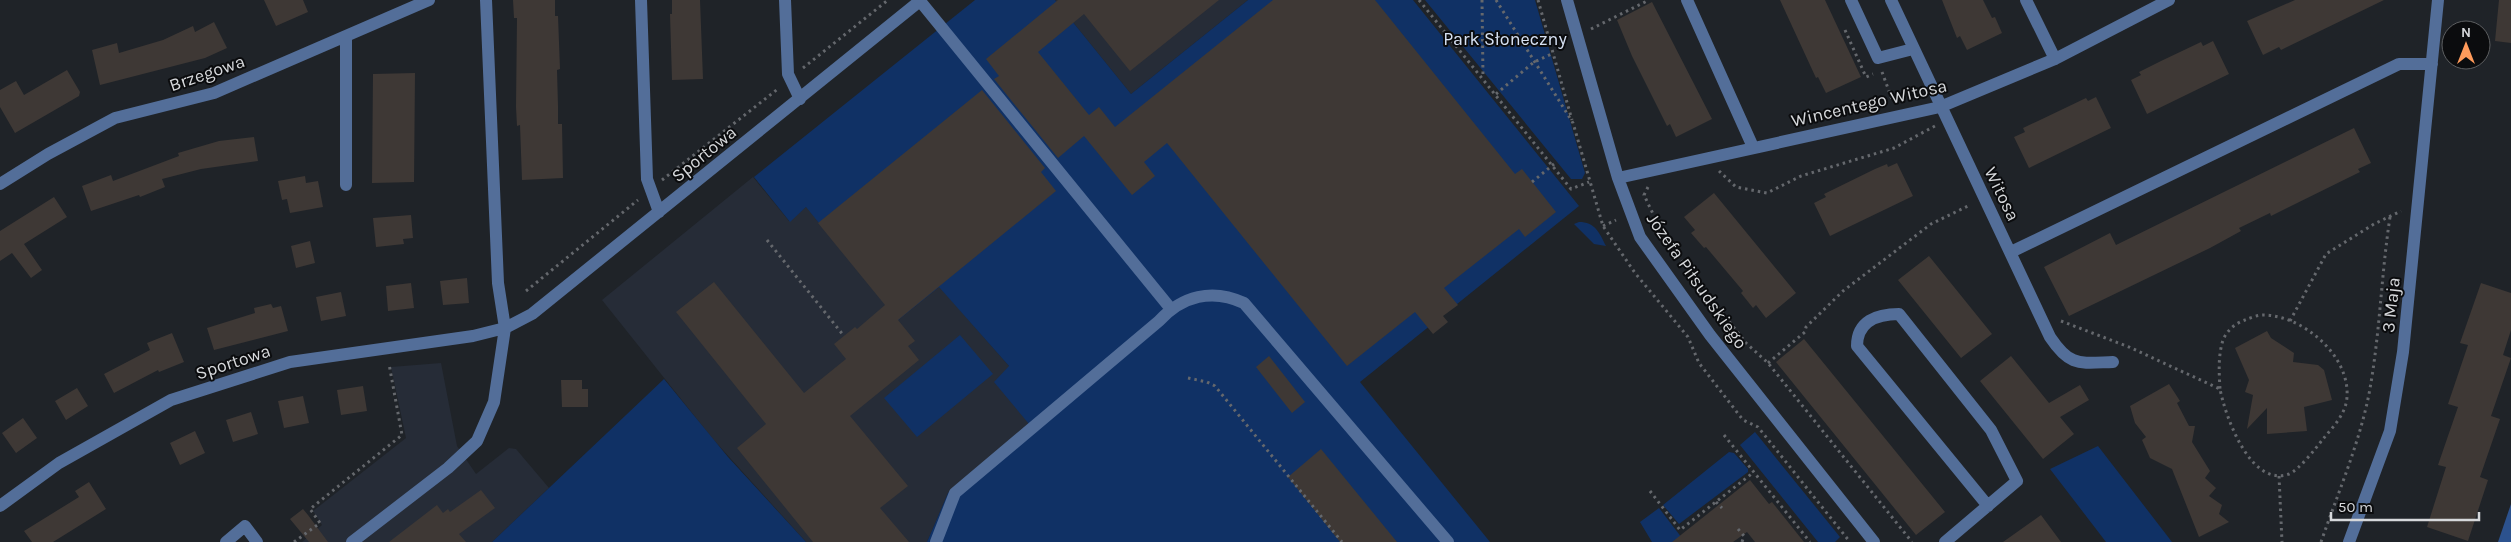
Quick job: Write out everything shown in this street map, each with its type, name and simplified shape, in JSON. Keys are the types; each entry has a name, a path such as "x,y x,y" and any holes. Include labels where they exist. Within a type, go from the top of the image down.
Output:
{"street":[{"name":"Brzegowa","path":"0,184 48,154 116,118 214,93 429,0"},
{"path":"352,542 477,441 494,402 505,328 498,284 486,0"},
{"path":"641,0 647,179 659,212"},
{"path":"786,0 788,74 800,99"},
{"path":"920,0 1171,308"},
{"name":"Sportowa","path":"0,506 59,463 171,400 290,362 473,336 505,328 532,314 920,0"},
{"name":"Józefa Piłsudskiego","path":"1568,0 1618,178 1630,213 1645,244 1716,342 1874,542"},
{"path":"1687,0 1753,148"},
{"path":"1851,0 1878,58 1913,49"},
{"name":"Witosa","path":"1891,0 2050,337 2063,356 2082,363 2113,362"},
{"path":"2026,0 2055,59"},
{"name":"Wincentego Witosa","path":"1618,178 1940,107 2055,59 2170,0"},
{"name":"3 Maja","path":"2349,542 2392,421 2404,352 2438,0"},
{"path":"346,36 346,185"},
{"path":"2010,252 2399,64 2432,64"},
{"path":"936,542 954,493 1159,321 1171,308 1202,295 1224,296 1244,303 1448,542"},
{"path":"1945,542 1988,506 2017,481 1991,430 1899,314 1887,314 1862,325 1857,334 1857,346 1988,506"},
{"path":"226,542 245,526 257,542"}],"path":[{"path":"526,291 888,0"},
{"path":"1419,0 1554,164 1571,189 1589,182"},
{"path":"1482,0 1483,78"},
{"path":"1538,0 1573,123"},
{"path":"1588,23 1590,30 1648,0"},
{"path":"1843,26 1866,77 1882,70 1893,102 1884,104"},
{"path":"1496,94 1534,62 1554,53"},
{"path":"1713,165 1736,187 1767,192 1801,176 1894,148 1946,120"},
{"path":"1532,182 1554,164"},
{"path":"1650,170 1649,186 1644,194 1666,241 1746,343 1768,362 1912,542"},
{"path":"1768,362 1806,332 1806,327 1850,285 1931,224 1985,198"},
{"path":"2290,321 2326,254 2404,208"},
{"path":"2321,542 2360,429 2368,396 2380,329 2390,217"},
{"path":"768,240 844,336"},
{"path":"2261,314 2290,321 2319,339 2335,355 2344,375 2348,397 2344,412 2313,452 2290,473 2279,476 2268,474 2243,450 2232,430 2220,388 2219,362 2224,338 2236,323 2261,314"},
{"path":"2058,320 2129,347 2220,388"},
{"path":"294,542 320,523 310,509 402,435 388,358"},
{"path":"1188,378 1207,382 1215,386 1342,542"},
{"path":"1758,427 1848,540 1843,542"},
{"path":"1724,435 1810,542"},
{"path":"1650,491 1680,530 1754,472"},
{"path":"2279,476 2282,542"},
{"path":"1716,502 1722,508"},
{"path":"1738,529 1744,536 1742,542"}],"shaded area":[{"path":"1055,0 1248,0 1131,94"},
{"path":"753,177 789,221 806,207 939,286 1009,366 1029,424 948,493 927,542 806,542 712,438 602,300"},
{"path":"441,363 457,446 476,474 509,448 516,449 549,488 492,542 302,542 322,525 313,511 406,438 391,367"},
{"path":"2511,504 2511,542 2498,542"}],"green space":[{"path":"975,0 1055,0 1131,94 1248,0 1413,0 1579,206 1360,382 1490,542 927,542 948,493 1029,424 994,382 1009,366 939,287 898,320 806,207 790,222 754,177"},
{"name":"Park Słoneczny","path":"1425,0 1535,0 1585,173 1582,179 1571,179"},
{"path":"1579,222 1593,226 1599,232 1606,246 1594,244 1574,224"},
{"path":"960,335 993,374 917,437 884,398"},
{"path":"664,379 728,457 806,542 492,542"},
{"path":"1755,432 1840,537 1835,542 1818,542 1740,445"},
{"path":"2098,446 2172,542 2106,542 2050,469"},
{"path":"1729,452 1734,453 1748,469 1748,472 1679,524 1663,505"},
{"path":"1659,508 1685,542 1652,542 1640,522"}],"building":[{"path":"264,0 303,0 308,12 276,26"},
{"path":"513,0 555,0 555,16 558,16 560,69 557,70 558,124 562,124 563,178 522,180 520,125 517,126 516,107 517,18 514,18"},
{"path":"672,0 700,0 703,79 672,80 670,14 672,14"},
{"path":"1058,0 1219,0 1130,71 1084,14 1038,52 1089,115 1099,107 1115,127 1273,0 1375,0 1515,174 1522,169 1556,212 1525,237 1519,229 1444,288 1458,305 1443,316 1448,322 1433,334 1415,312 1347,366 1167,143 1144,162 1155,176 1132,195 1084,136 1058,158 994,79 999,76 986,59"},
{"path":"1780,0 1825,0 1861,77 1826,93 1818,77 1816,78"},
{"path":"1942,0 1983,0 1992,18 1995,17 2002,33 1967,50 1960,36 1957,38"},
{"path":"2295,0 2384,0 2281,50 2279,47 2263,55 2247,21"},
{"path":"2499,0 2511,0 2511,43 2495,41"},
{"path":"1652,2 1712,119 1676,137 1670,124 1667,126 1632,56 1617,20"},
{"path":"214,22 227,48 205,58 100,85 92,50 117,43 119,53 163,40 193,26 195,32"},
{"path":"2213,41 2229,74 2147,114 2131,80 2141,75 2139,72 2161,61 2201,42 2203,46"},
{"path":"67,70 80,92 79,96 15,133 0,107 0,90 16,81 24,95"},
{"path":"415,73 414,182 372,183 373,74"},
{"path":"982,90 1045,168 1041,172 1056,191 898,320 915,341 908,346 919,360 850,416 908,486 880,508 909,542 813,542 737,448 766,424 676,312 714,282 804,393 846,359 834,344 855,327 857,329 885,305 818,223"},
{"path":"2096,97 2111,128 2029,168 2014,137 2025,132 2023,128 2086,98 2088,101"},
{"path":"2354,128 2371,163 2358,169 2360,172 2271,216 2270,213 2239,228 2241,231 2210,248 2069,316 2044,267 2110,233 2116,245"},
{"path":"254,137 258,161 201,169 162,179 165,187 140,197 139,195 91,211 82,186 111,175 113,181 179,156 178,153 219,141"},
{"path":"1897,163 1913,196 1830,236 1814,203 1826,197 1824,194 1875,169 1887,164 1888,167"},
{"path":"305,176 306,183 318,181 323,207 290,213 287,199 282,200 278,181"},
{"path":"1714,193 1796,293 1766,318 1756,305 1753,308 1741,293 1743,291 1706,247 1704,248 1691,233 1695,230 1684,217"},
{"path":"54,197 67,217 24,244 42,270 31,278 12,253 0,261 0,231"},
{"path":"411,215 413,238 403,239 404,244 376,247 373,218"},
{"path":"310,241 315,263 296,268 291,246"},
{"path":"1929,256 1992,334 1961,358 1898,280"},
{"path":"467,278 469,303 443,305 440,281"},
{"path":"411,283 414,308 388,311 386,286"},
{"path":"2481,283 2511,293 2511,330 2503,355 2511,358 2491,416 2500,419 2480,477 2488,480 2468,541 2427,527 2446,467 2438,465 2458,407 2448,404 2468,345 2460,343"},
{"path":"341,292 346,316 321,321 316,297"},
{"path":"271,304 273,308 281,306 288,331 214,350 207,328 255,313 254,308"},
{"path":"2267,331 2271,338 2294,353 2293,362 2318,365 2324,370 2332,400 2304,407 2307,431 2267,434 2267,408 2247,429 2253,395 2245,392 2249,380 2235,348"},
{"path":"172,333 184,362 159,372 158,370 114,393 104,374 150,350 147,343"},
{"path":"1804,339 1945,512 1916,535 1776,362"},
{"path":"1269,356 1305,402 1292,413 1256,367"},
{"path":"2011,356 2049,403 2080,385 2089,400 2060,417 2074,434 2043,459 1980,381"},
{"path":"561,380 582,380 582,389 588,389 588,407 562,407"},
{"path":"2169,384 2180,401 2177,403 2189,426 2195,426 2192,442 2210,471 2205,478 2216,488 2209,496 2222,505 2219,514 2229,522 2199,537 2172,469 2150,458 2142,440 2146,437 2135,423 2130,406"},
{"path":"363,386 367,411 341,415 337,390"},
{"path":"77,388 88,406 66,420 55,401"},
{"path":"303,396 309,423 284,428 278,401"},
{"path":"251,412 258,434 233,442 226,420"},
{"path":"23,418 37,438 16,453 2,433"},
{"path":"195,431 205,453 180,465 170,443"},
{"path":"1321,449 1397,542 1340,542 1288,477"},
{"path":"1750,480 1769,504 1772,502 1804,542 1755,542 1747,532 1733,542 1672,542"},
{"path":"89,482 106,509 53,542 32,542 24,531 79,497 75,491"},
{"path":"481,490 495,508 459,534 466,542 389,542 437,505 443,513 448,509 450,512"},
{"path":"303,509 328,542 309,542 290,519"},
{"path":"2041,515 2061,542 2003,542"}]}
